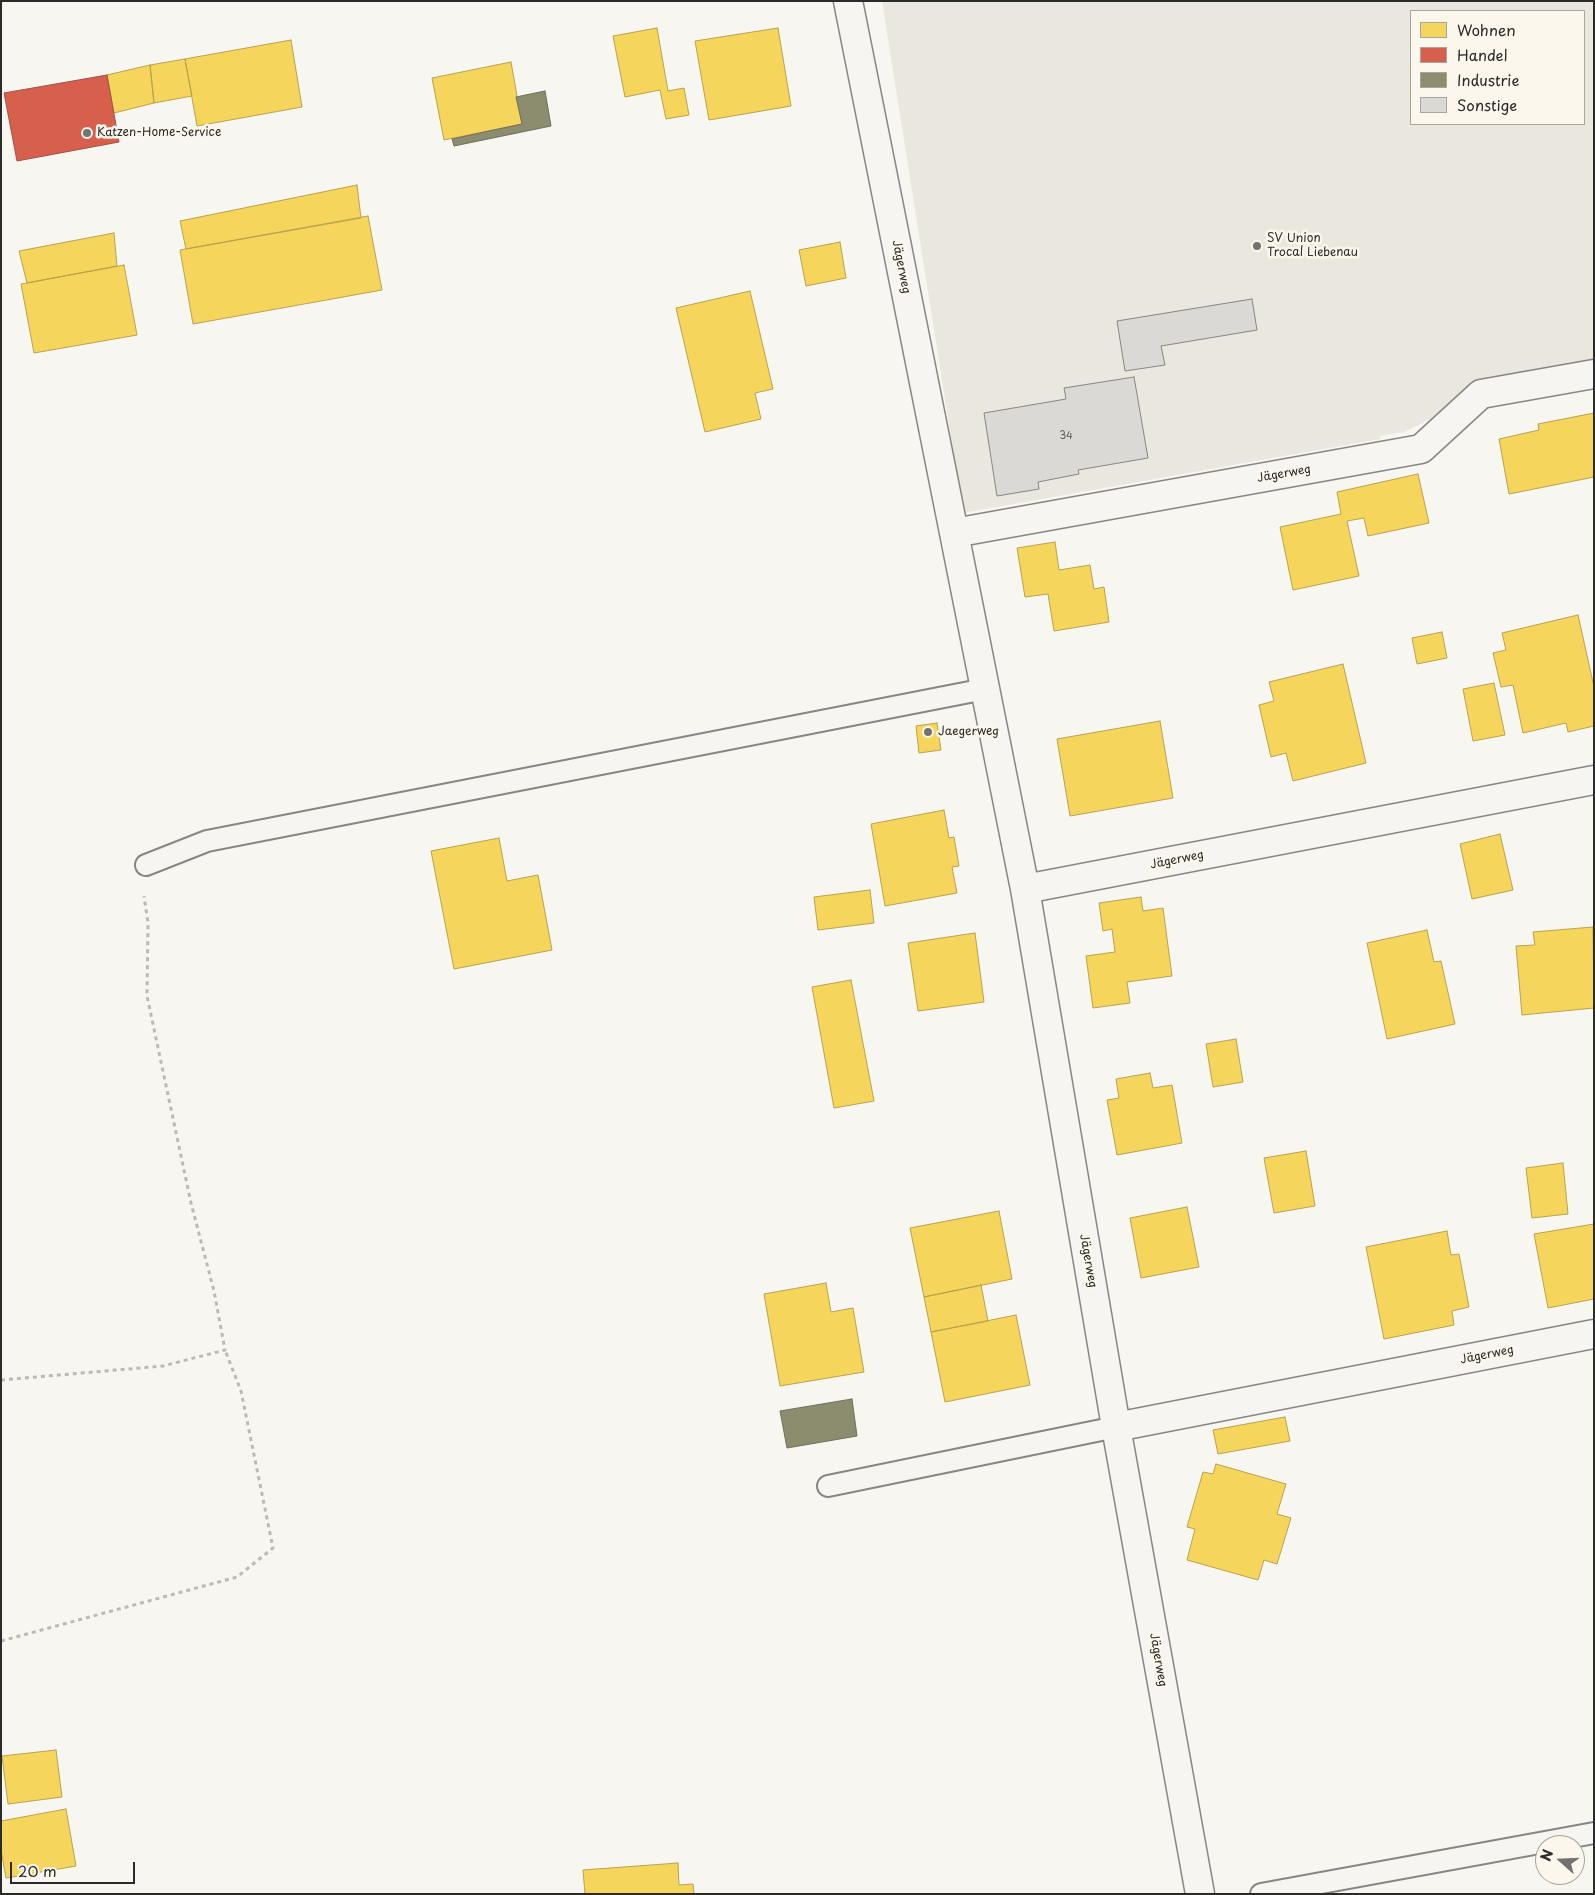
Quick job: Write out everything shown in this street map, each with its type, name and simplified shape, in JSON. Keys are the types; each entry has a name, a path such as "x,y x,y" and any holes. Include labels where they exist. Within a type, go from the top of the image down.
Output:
{"street":[{"name":"Jägerweg","path":"848,1 1025,888 1116,1427 1200,1894"},
{"name":"Jägerweg","path":"954,533 1421,449 1482,394 1594,374"},
{"name":"Jägerweg","path":"1025,888 1594,780"},
{"name":"Jägerweg","path":"1116,1427 1594,1334"}],"lane":[{"path":"146,865 208,841 985,689"},
{"path":"828,1486 1116,1427"},
{"path":"1261,1894 1594,1833"}],"path":[{"path":"1,1642 237,1577 273,1548 241,1391 225,1350 214,1291 191,1203 147,996 148,922 142,883 146,865"},
{"path":"1,1380 163,1366 225,1350"}],"shaded area":[{"name":"SV Union Trocal Liebenau","path":"882,1 1594,1 1594,368 1481,394 1404,432 1380,436 1380,439 963,513"}],"building: Wohnen":[{"path":"657,28 668,91 684,88 689,115 666,119 660,90 625,97 613,36"},
{"path":"778,28 791,106 709,120 695,41"},
{"path":"291,40 302,107 197,126 185,59"},
{"path":"185,59 192,96 154,103 150,65"},
{"path":"511,62 522,124 444,140 432,78"},
{"path":"150,65 154,103 114,113 107,75"},
{"path":"357,185 361,218 186,249 180,221"},
{"path":"368,216 382,290 193,324 180,250"},
{"path":"114,233 117,266 27,283 19,251"},
{"path":"840,242 846,278 806,286 799,250"},
{"path":"124,265 137,335 34,353 21,284"},
{"path":"750,291 773,389 755,393 761,419 705,432 676,308"},
{"path":"1594,413 1594,477 1509,494 1499,439 1539,430 1538,424"},
{"path":"1418,474 1429,523 1368,536 1364,518 1347,521 1359,576 1293,590 1280,527 1341,514 1337,492"},
{"path":"1055,542 1059,570 1090,565 1094,589 1104,587 1109,622 1054,631 1048,594 1025,597 1017,548"},
{"path":"1578,615 1594,687 1594,726 1568,732 1566,723 1523,733 1513,685 1501,687 1493,653 1506,650 1502,633"},
{"path":"1442,632 1447,658 1417,664 1412,638"},
{"path":"1343,664 1366,763 1293,781 1286,753 1271,757 1259,705 1274,701 1269,682"},
{"path":"1494,683 1505,735 1473,741 1463,689"},
{"path":"1160,721 1173,798 1070,816 1057,739"},
{"name":"Jaegerweg","path":"937,723 941,750 919,753 916,726"},
{"path":"944,810 949,838 954,837 959,866 952,867 957,893 885,906 871,824"},
{"path":"1500,834 1513,890 1472,899 1460,844"},
{"path":"499,838 507,881 538,875 552,950 454,969 431,851"},
{"path":"870,890 874,923 818,930 814,897"},
{"path":"1141,897 1143,911 1163,908 1172,976 1127,982 1130,1003 1093,1008 1086,956 1115,952 1112,929 1103,931 1099,903"},
{"path":"1593,927 1594,1008 1522,1015 1516,946 1535,945 1533,932"},
{"path":"1427,930 1434,962 1441,961 1455,1024 1387,1039 1367,943"},
{"path":"975,933 984,1002 918,1011 908,943"},
{"path":"851,980 874,1101 834,1108 812,987"},
{"path":"1236,1039 1243,1082 1213,1087 1206,1044"},
{"path":"1150,1073 1153,1088 1172,1085 1182,1143 1117,1155 1107,1100 1119,1098 1116,1079"},
{"path":"1306,1151 1315,1206 1274,1213 1264,1158"},
{"path":"1563,1163 1568,1214 1532,1218 1526,1168"},
{"path":"1187,1207 1199,1267 1141,1278 1130,1218"},
{"path":"999,1211 1012,1279 924,1297 910,1228"},
{"path":"1594,1224 1594,1299 1548,1308 1534,1234"},
{"path":"1447,1231 1451,1255 1459,1254 1469,1307 1452,1311 1454,1325 1384,1339 1366,1247"},
{"path":"826,1283 831,1312 853,1308 864,1372 780,1386 764,1294"},
{"path":"981,1285 988,1321 931,1332 924,1297"},
{"path":"1016,1315 1030,1385 945,1402 931,1332"},
{"path":"1285,1417 1290,1441 1218,1454 1213,1430"},
{"path":"1216,1464 1286,1484 1277,1514 1291,1518 1277,1564 1264,1560 1258,1580 1187,1560 1195,1529 1187,1527 1203,1472 1213,1474"},
{"path":"56,1750 62,1797 8,1804 2,1756"},
{"path":"66,1809 76,1866 6,1878 1,1850 1,1821"},
{"path":"678,1863 679,1885 693,1884 694,1894 585,1894 583,1870"}],"building: Handel":[{"path":"107,75 119,142 17,161 4,93"}],"building: Industrie":[{"path":"545,91 551,126 454,146 452,139 522,124 516,97"},
{"path":"852,1399 857,1436 787,1448 780,1411"}],"building: Sonstige":[{"path":"1252,299 1257,330 1161,346 1165,365 1125,371 1117,321"},
{"path":"1134,377 1148,458 1078,470 1079,474 1038,482 1039,489 997,496 984,413 1066,399 1064,388"}],"place":[{"name":"Katzen-Home-Service","path":"87,133"},
{"name":"SV Union Trocal Liebenau","path":"1257,246"},
{"name":"Jaegerweg","path":"928,732"}]}
